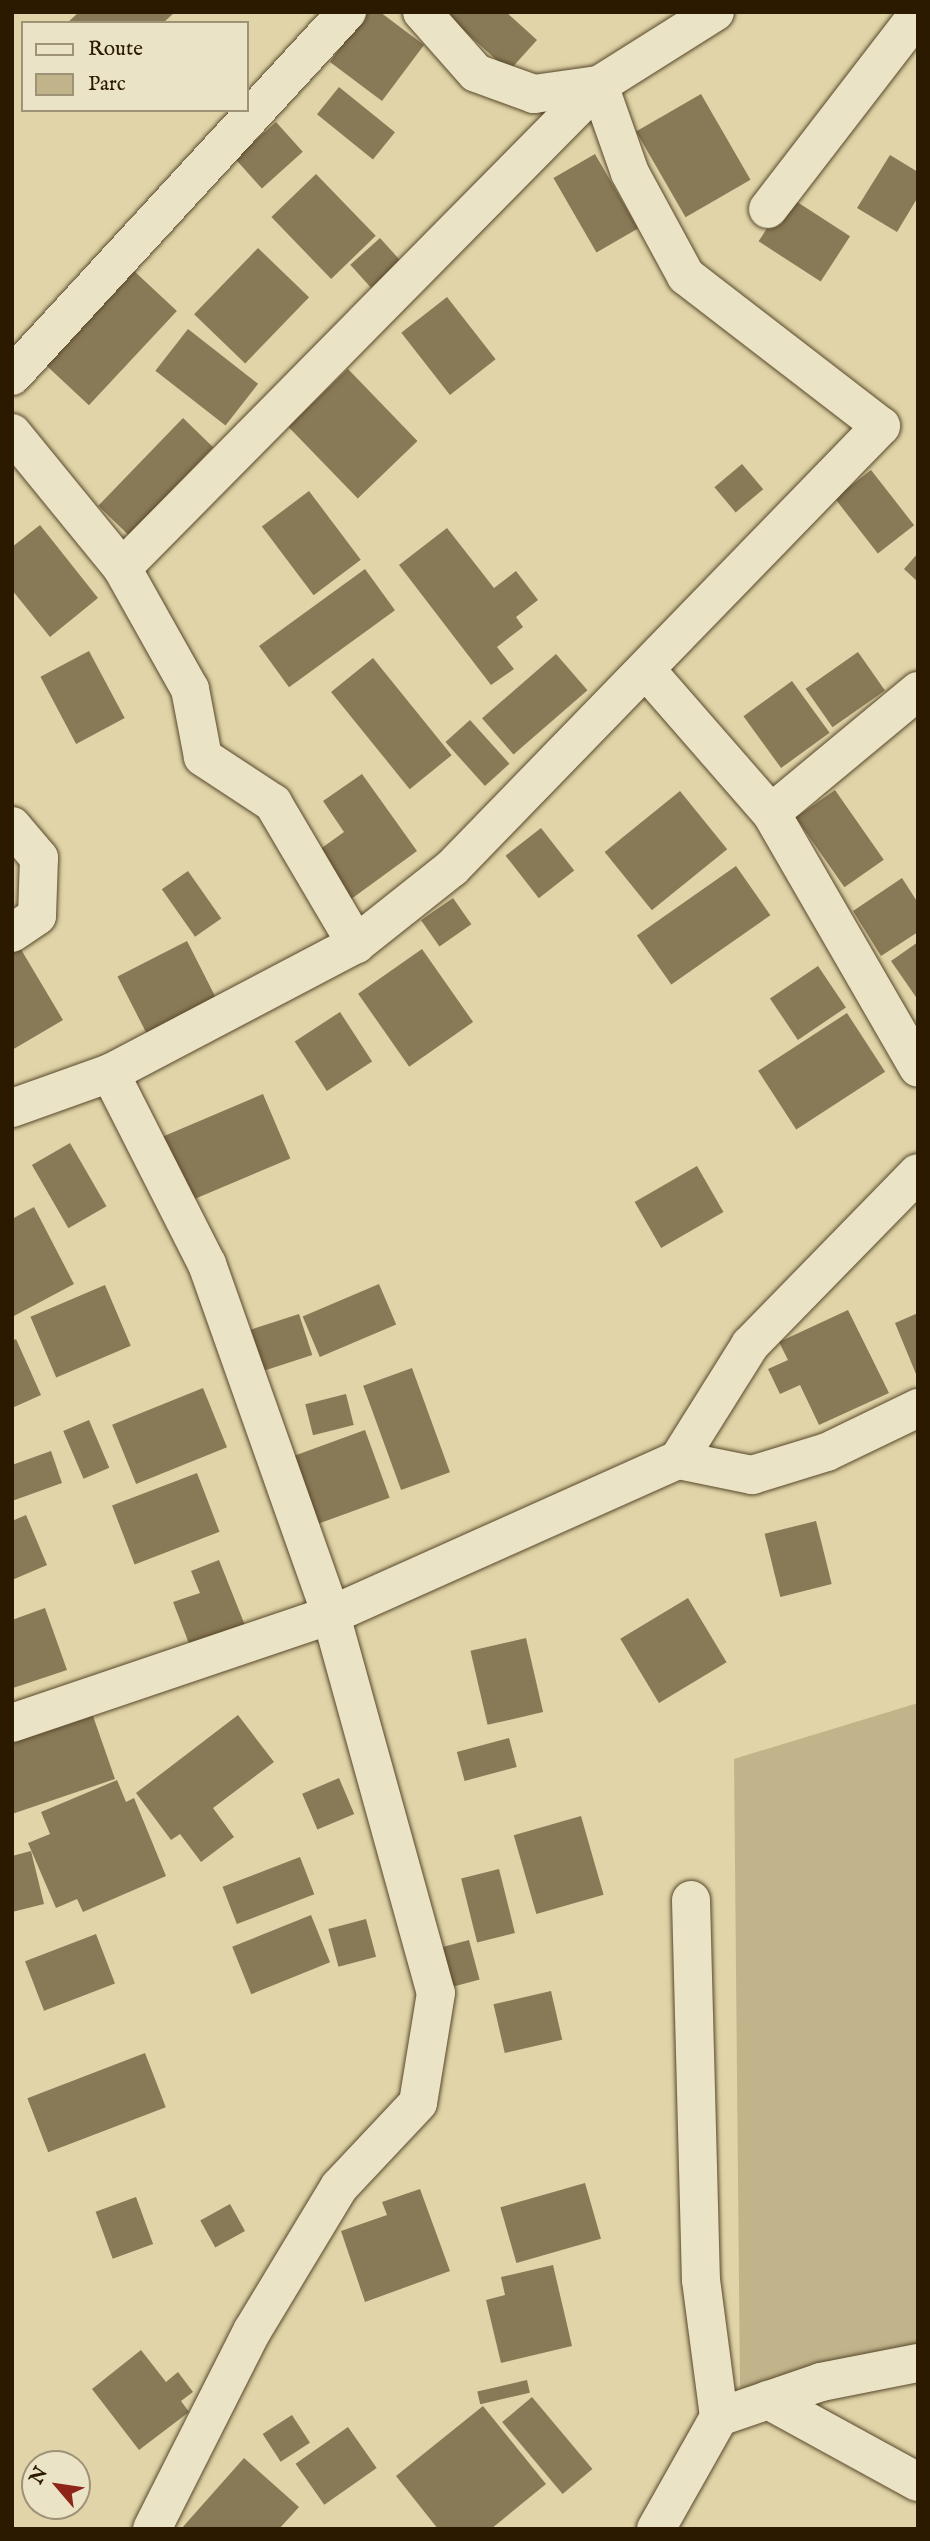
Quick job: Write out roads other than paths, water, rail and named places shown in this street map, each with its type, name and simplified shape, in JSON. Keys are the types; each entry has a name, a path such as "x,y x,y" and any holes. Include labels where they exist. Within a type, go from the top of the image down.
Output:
{"street":[{"path":"12,376 347,12"},
{"path":"422,12 476,73 534,94 599,85"},
{"path":"122,568 599,85 715,12"},
{"path":"768,209 918,13"},
{"path":"12,1108 110,1073 356,944 452,868 647,671 881,426 686,276 630,173 599,85"},
{"path":"12,433 122,568 190,690 203,757 273,803 356,944"},
{"path":"647,671 771,813 918,1068"},
{"path":"771,813 918,691"},
{"path":"12,826 39,858 37,916 12,933"},
{"path":"110,1073 207,1264 331,1615 436,1993 418,2103 339,2187 251,2331 152,2529"},
{"path":"12,1723 331,1615 678,1460 750,1345 918,1173"},
{"path":"678,1460 752,1475 827,1452 918,1408"},
{"path":"656,2529 719,2417 701,2280 691,1900"},
{"path":"719,2417 821,2382 918,2363"},
{"path":"768,2400 918,2482"}]}
